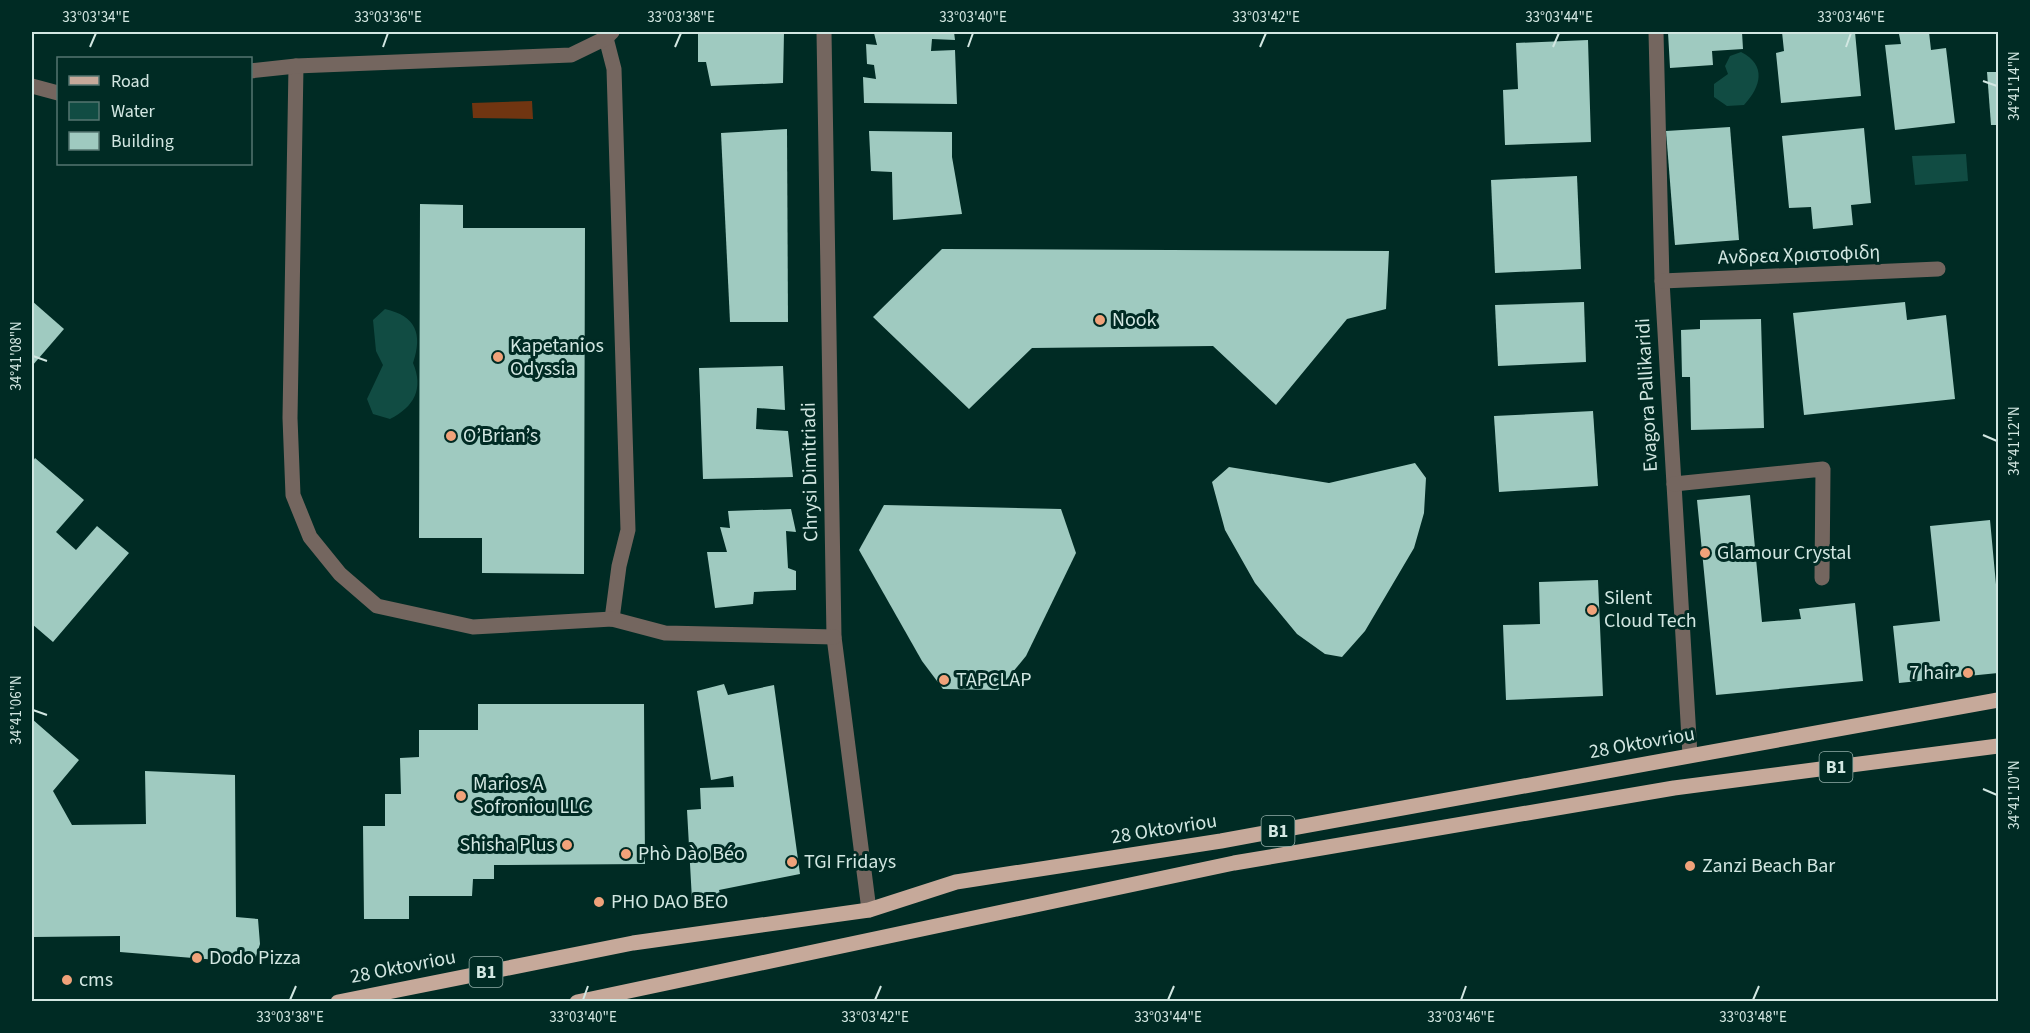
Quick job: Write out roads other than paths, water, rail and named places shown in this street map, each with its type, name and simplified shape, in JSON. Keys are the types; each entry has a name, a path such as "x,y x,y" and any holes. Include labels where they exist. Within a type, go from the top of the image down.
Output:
{"main road":[{"name":"28 Oktovriou","path":"338,1002 633,943 869,910 956,882 1221,841 1998,700"},
{"name":"B1","path":"577,1002 1234,863 1674,788 1998,746"}],"street":[{"name":"Chrysi Dimitriadi","path":"824,32 834,638 869,910"},
{"name":"Evagora Pallikaridi","path":"1656,32 1662,281 1690,756"},
{"path":"252,71 296,66 571,55 609,35 614,69 628,530 619,566 612,619"},
{"path":"296,66 290,418 293,495 310,537 340,574 377,606 473,627 612,619 665,633 834,638"},
{"path":"32,86 57,93"},
{"name":"Ανδρεα Χριστοφιδη","path":"1662,281 1938,269"},
{"path":"1674,484 1822,469 1822,578"}],"water":[{"path":"1741,52 1755,63 1759,77 1754,91 1744,105 1727,106 1714,97 1714,84 1728,74 1725,66 1730,56"},
{"path":"1966,154 1968,181 1915,185 1912,156"},
{"path":"385,309 404,316 417,335 413,363 417,381 415,396 405,409 390,419 373,414 367,399 383,365 376,351 373,320"}],"place":[{"name":"Nook","path":"1100,320"},
{"name":"Kapetanios Odyssia","path":"498,357"},
{"name":"O’Brian’s","path":"451,436"},
{"name":"Glamour Crystal","path":"1705,553"},
{"name":"Silent Cloud Tech","path":"1592,610"},
{"name":"7 hair","path":"1968,673"},
{"name":"TAPCLAP","path":"944,680"},
{"name":"Marios A Sofroniou LLC","path":"461,796"},
{"name":"Shisha Plus","path":"567,845"},
{"name":"Phò Dào Béo","path":"626,854"},
{"name":"TGI Fridays","path":"792,862"},
{"name":"Zanzi Beach Bar","path":"1690,866"},
{"name":"PHO DAO BEO","path":"599,902"},
{"name":"Dodo Pizza","path":"197,958"},
{"name":"cms","path":"67,980"}]}
